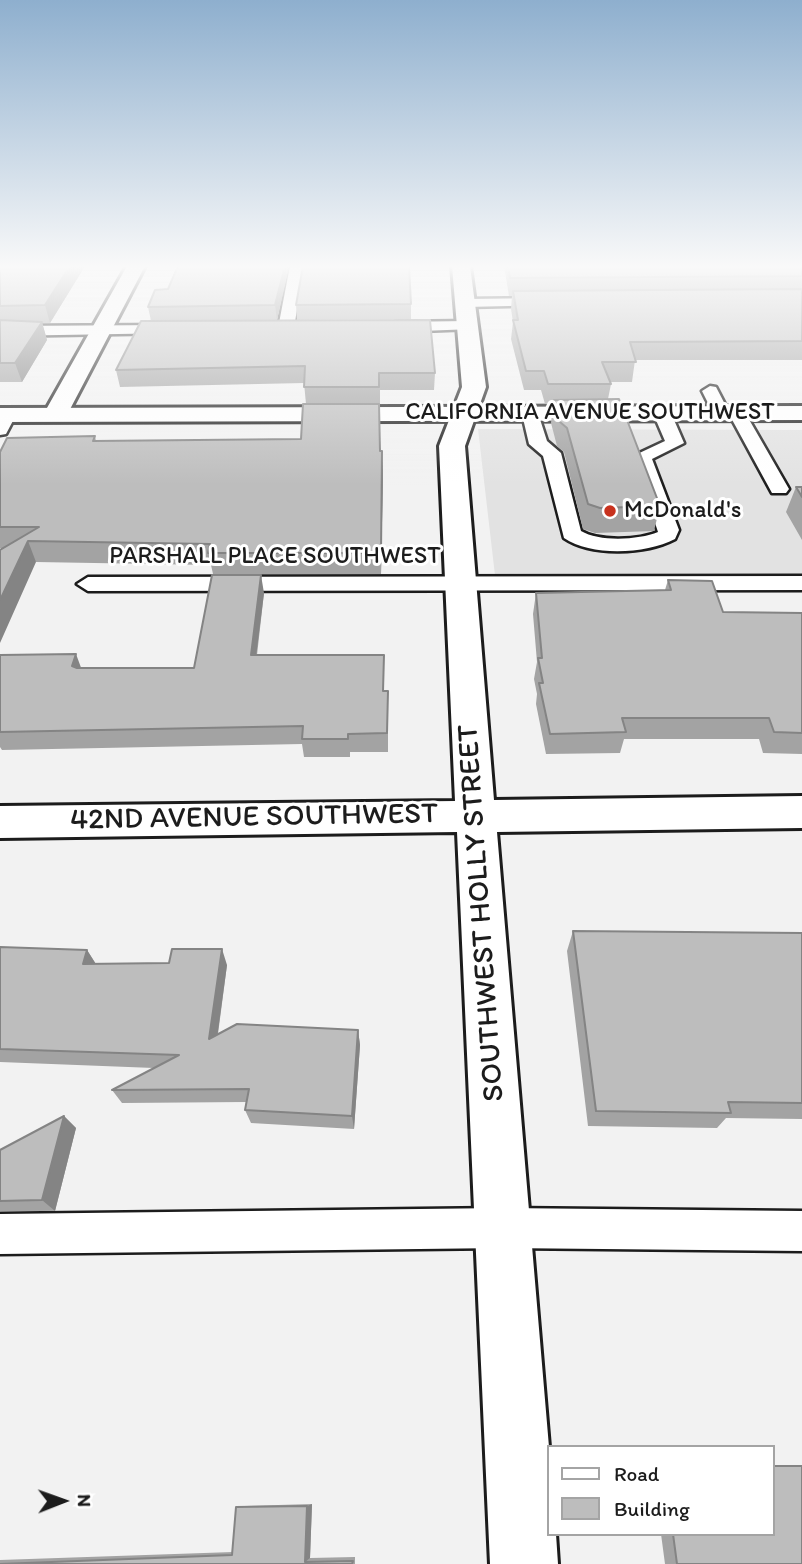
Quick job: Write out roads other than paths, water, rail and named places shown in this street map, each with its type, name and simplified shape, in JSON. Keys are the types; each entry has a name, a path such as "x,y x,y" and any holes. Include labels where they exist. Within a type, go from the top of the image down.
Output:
{"street":[{"path":"55,415 96,339"},
{"name":"SOUTHWEST HOLLY STREET","path":"472,339 474,387 452,446 524,1564"},
{"name":"CALIFORNIA AVENUE SOUTHWEST","path":"2,420 55,415 802,413"},
{"name":"42ND AVENUE SOUTHWEST","path":"0,822 802,812"}],"lane":[{"path":"710,391 729,413 779,489"},
{"path":"531,414 538,444 552,453 571,534 584,542 656,541 668,535 669,530 642,456 675,443 662,413"},
{"name":"PARSHALL PLACE SOUTHWEST","path":"88,584 802,583"},
{"path":"0,1234 503,1228 802,1231"}],"place":[{"name":"McDonald's","path":"610,511"}]}
